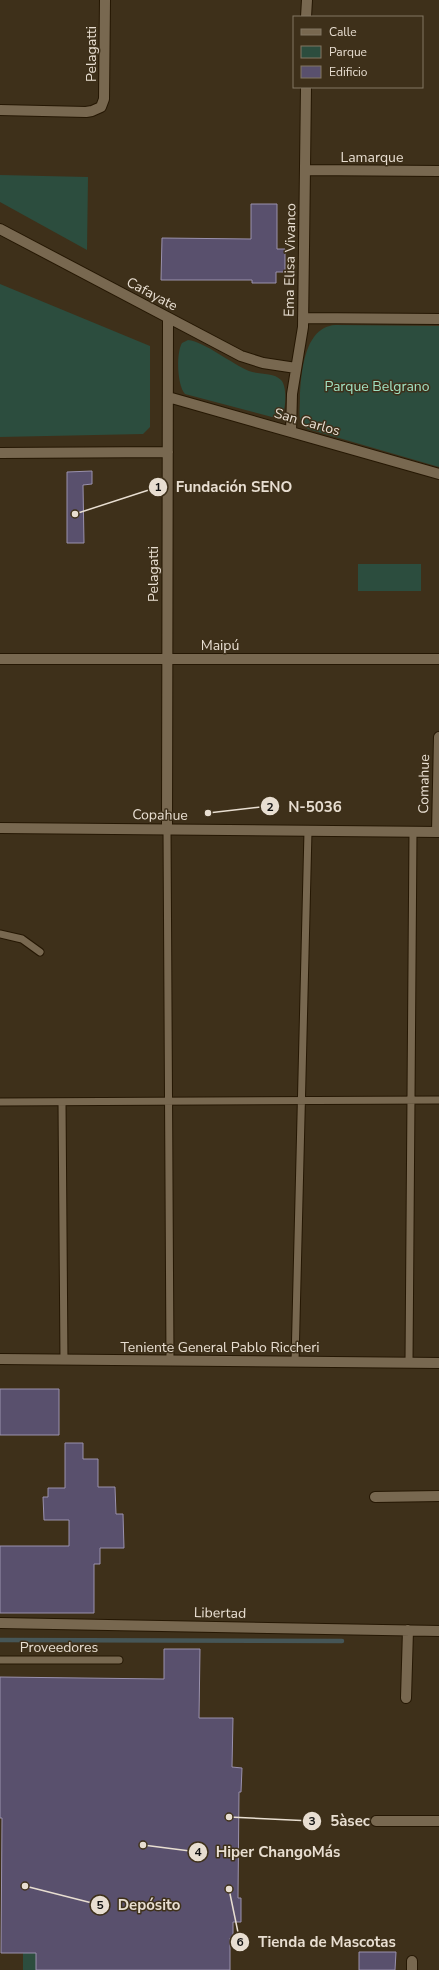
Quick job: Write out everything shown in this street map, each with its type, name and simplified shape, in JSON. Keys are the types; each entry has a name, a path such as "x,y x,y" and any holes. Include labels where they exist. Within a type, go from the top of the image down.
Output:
{"street":[{"name":"Pelagatti","path":"0,110 86,112 101,107 104,99 105,0"},
{"path":"306,16 307,0"},
{"name":"Ema Elisa Vivanco","path":"291,432 292,394 301,343 303,318 306,88"},
{"name":"Lamarque","path":"305,170 439,171"},
{"name":"Cafayate","path":"0,229 248,359 296,368"},
{"name":"Pelagatti","path":"167,829 168,318"},
{"path":"303,318 439,319"},
{"name":"San Carlos","path":"168,397 439,474"},
{"path":"0,453 168,452"},
{"name":"Maipú","path":"0,659 439,659"},
{"name":"Comahue","path":"438,832 439,736"},
{"name":"Copahue","path":"0,828 438,832"},
{"name":"Teniente General Pablo Riccheri","path":"0,1359 439,1363"},
{"path":"375,1497 439,1496"},
{"name":"Libertad","path":"0,1623 439,1631"},
{"path":"406,1698 408,1630"},
{"path":"376,1821 439,1822"}],"lane":[{"path":"167,829 170,1361"},
{"path":"295,1362 308,831"},
{"path":"409,1362 413,832"},
{"path":"0,934 22,939 40,952"},
{"path":"0,1102 439,1100"},
{"path":"62,1102 64,1360"},
{"name":"Proveedores","path":"0,1660 119,1660"}],"green space":[{"path":"0,175 88,177 87,250 0,202"},
{"path":"0,284 150,346 150,427 143,434 0,437"},
{"name":"Parque Belgrano","path":"335,325 439,326 439,467 308,429 302,425 300,415 301,387 303,365 306,353 317,334 325,328"},
{"path":"188,340 210,349 249,371 278,377 283,383 285,391 283,413 280,416 272,417 185,394 180,384 178,361 182,343"},
{"path":"358,564 421,564 421,591 358,591"},
{"path":"23,1953 36,1953 36,1970 23,1970"}],"building":[{"path":"251,204 277,204 277,249 285,249 285,272 276,272 276,283 252,283 252,280 161,280 162,238 251,239"},
{"path":"92,471 92,484 83,485 84,543 67,543 67,472"},
{"path":"0,1389 59,1389 59,1435 0,1435"},
{"path":"65,1443 83,1443 83,1459 98,1459 98,1487 115,1487 116,1514 123,1514 124,1548 100,1548 100,1564 94,1564 94,1613 0,1613 0,1546 69,1546 69,1520 44,1520 43,1497 48,1497 48,1488 65,1488"},
{"path":"164,1649 200,1649 199,1718 233,1718 232,1767 242,1768 241,1792 239,1792 238,1898 241,1898 241,1922 233,1922 233,1938 230,1938 230,1970 36,1970 36,1953 1,1953 2,1818 0,1818 0,1677 164,1679"},
{"path":"359,1952 396,1952 395,1970 359,1970"}],"waterway":[{"path":"0,1640 342,1641"}],"place":[{"name":"Fundación SENO","path":"75,514"},
{"name":"N-5036","path":"208,813"},
{"name":"5àsec","path":"229,1817"},
{"name":"Hiper ChangoMás","path":"143,1845"},
{"name":"Depósito","path":"25,1886"},
{"name":"Tienda de Mascotas","path":"229,1889"}]}
